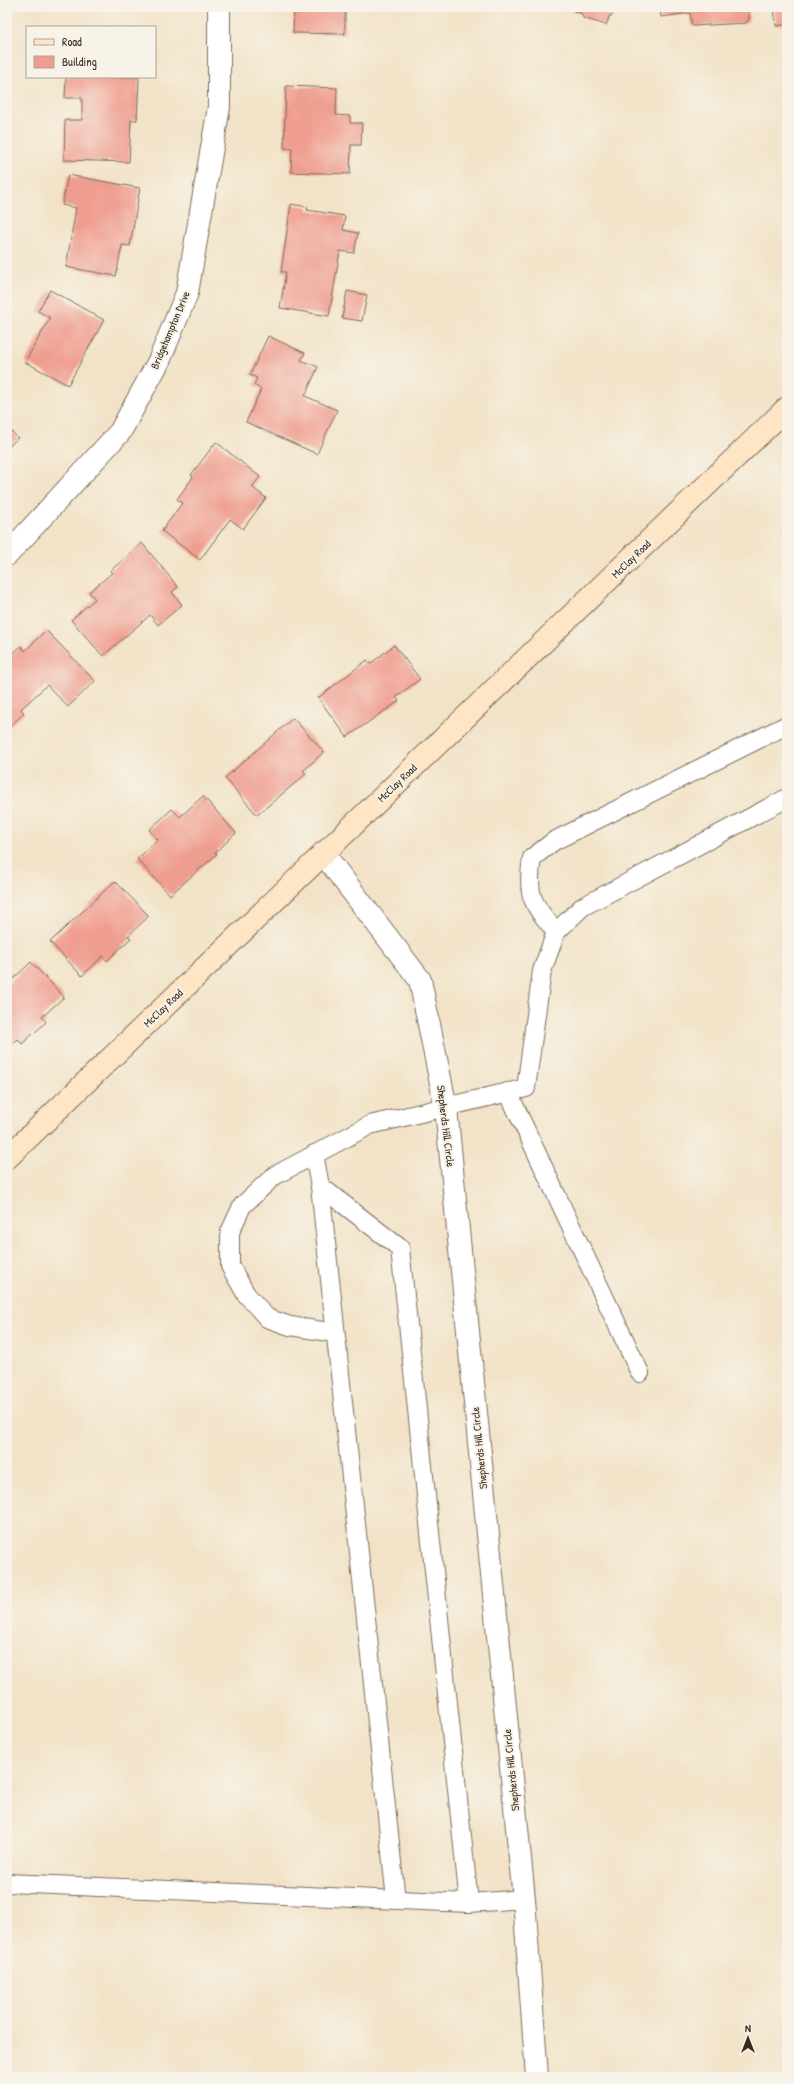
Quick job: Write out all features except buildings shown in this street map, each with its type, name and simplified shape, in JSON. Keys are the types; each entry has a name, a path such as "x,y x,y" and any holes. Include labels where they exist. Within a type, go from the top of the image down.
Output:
{"main road":[{"name":"McClay Road","path":"7,1158 787,408"}],"street":[{"name":"Bridgehampton Drive","path":"7,555 120,432 159,361 187,293 219,107 219,7"},
{"name":"Shepherds Hill Circle","path":"323,853 420,980 446,1108 524,1899 537,2077"}],"lane":[{"path":"556,932 534,905 529,880 532,858 554,841 787,725"},
{"path":"336,1333 290,1326 267,1318 246,1294 230,1266 230,1232 242,1206 274,1176 370,1125 526,1088 542,971 556,932 582,907 787,798"},
{"path":"508,1092 640,1373"},
{"path":"314,1154 320,1186 396,1900"},
{"path":"320,1186 400,1248 469,1904"},
{"path":"7,1883 469,1904 524,1899"}]}
